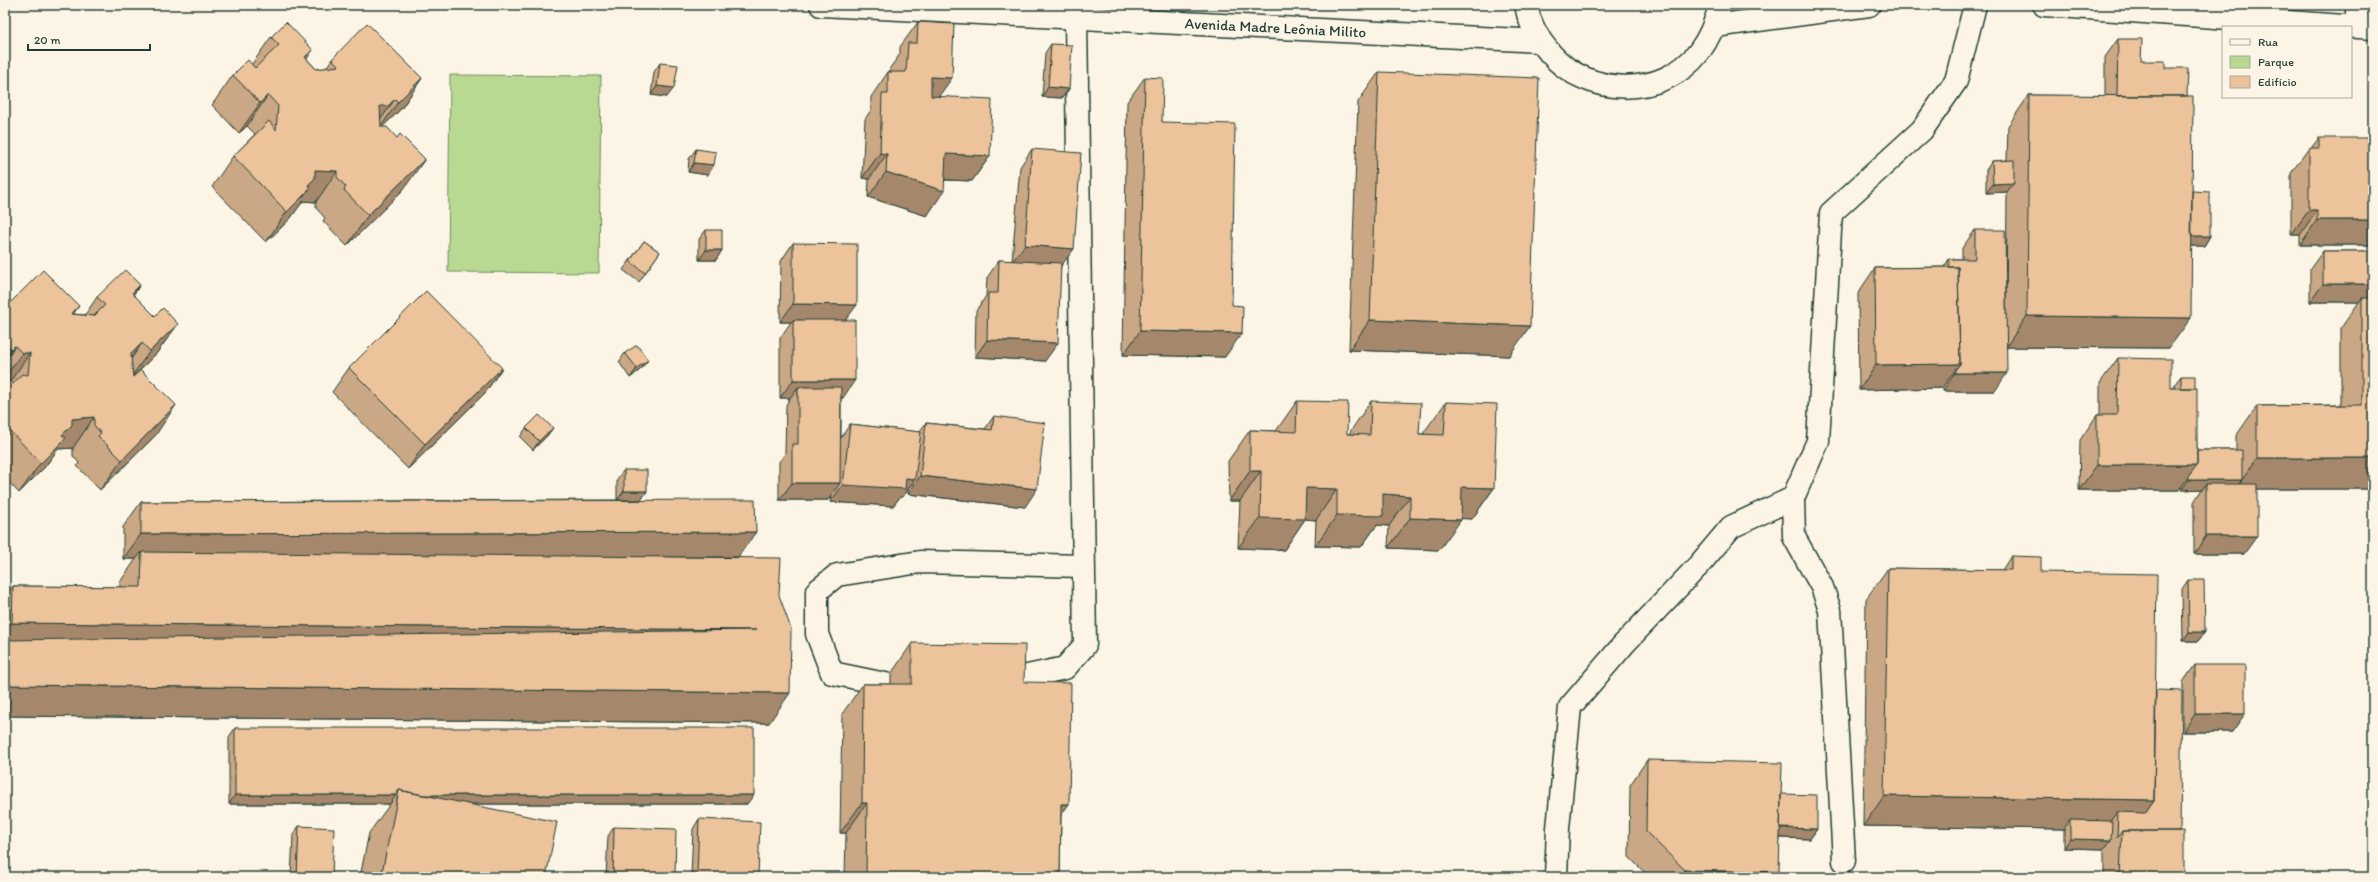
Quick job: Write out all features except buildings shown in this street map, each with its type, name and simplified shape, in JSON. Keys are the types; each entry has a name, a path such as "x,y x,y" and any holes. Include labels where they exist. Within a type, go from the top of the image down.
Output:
{"main road":[{"name":"Avenida Madre Leônia Milito","path":"821,5 1539,41"},
{"path":"1526,5 1539,41 1559,64 1585,80 1615,88 1647,85 1675,73 1699,53 1715,26 1720,5"},
{"path":"1715,26 1869,5"},
{"path":"1844,861 1830,610 1822,587 1794,537 1794,498 1818,441 1831,213 1922,130 1952,87 1956,81 1975,5"},
{"path":"2044,5 2337,26"},
{"path":"2352,27 2365,28 2357,5"},
{"path":"1004,681 1064,668 1085,645 1076,18"},
{"path":"1556,877 1558,828 1570,707 1624,644 1699,565 1731,527 1794,498"},
{"path":"890,685 832,673 817,634 817,591 837,575 920,562 1084,566"}],"green space":[{"path":"450,75 601,76 599,273 448,272"}]}
